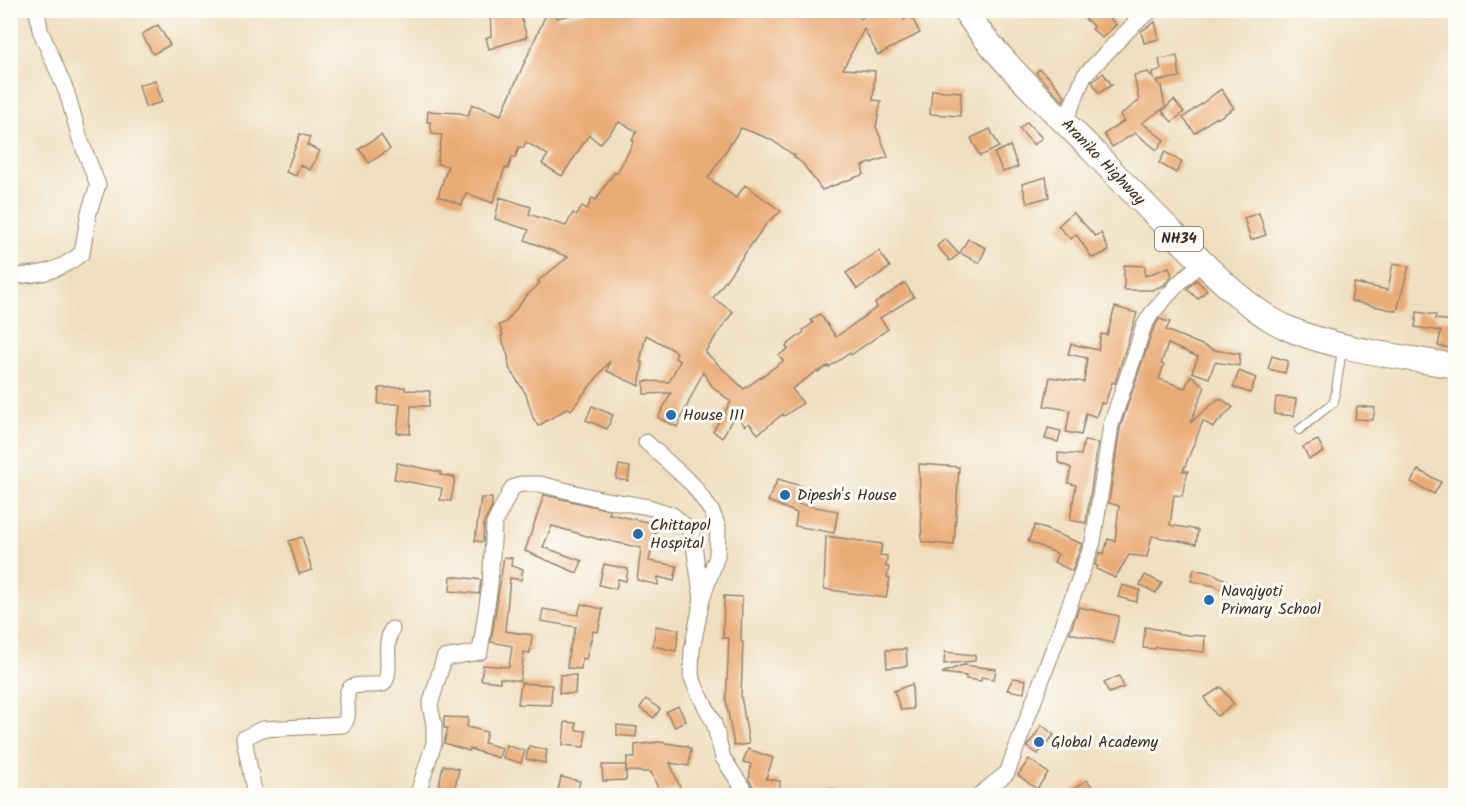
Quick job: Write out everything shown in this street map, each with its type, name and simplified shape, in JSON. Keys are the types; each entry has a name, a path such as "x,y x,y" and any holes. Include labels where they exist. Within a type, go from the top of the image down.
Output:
{"highway":[{"name":"Araniko Highway","path":"964,10 974,25 1065,122 1202,262 1240,296 1282,325 1306,335 1343,345 1455,366"}],"street":[{"path":"10,276 36,275 66,266 82,254 89,212 98,185 80,139 67,93 40,30 36,10"},
{"path":"1065,122 1084,76 1136,22 1152,10"},
{"path":"978,795 1007,773 1093,542 1110,425 1143,328 1150,314 1202,262"},
{"path":"646,442 693,485 712,512 718,527 717,556 702,598 692,650 691,675 714,723 723,758 748,795"},
{"path":"417,795 434,743 434,725 430,705 444,658 480,652 490,585 494,524 512,488 521,484 540,484 600,499 649,507 673,515 692,532 702,598"},
{"path":"255,795 244,738 262,729 343,725 348,717 347,695 352,686 383,684 387,681 389,675 386,648 393,629"},
{"path":"817,795 831,795"}],"lane":[{"path":"1299,430 1334,402 1343,345"}],"building":[{"path":"490,10 519,10 527,37 489,49 486,38 491,36"},
{"path":"548,10 557,10 557,18 593,10 665,10 676,17 678,10 852,10 860,19 875,10 898,10 904,20 911,16 920,33 878,55 864,29 843,69 875,71 873,100 881,101 876,127 888,157 862,166 864,174 822,190 795,156 770,139 741,128 708,178 736,198 745,185 781,211 766,224 713,298 733,312 705,352 744,389 783,361 779,355 788,349 786,346 804,332 803,330 813,323 811,320 820,314 836,337 877,307 875,303 905,283 914,297 880,318 888,329 851,355 850,353 829,367 817,371 792,389 803,403 784,416 783,414 758,434 749,423 745,426 735,414 722,438 713,431 731,402 712,386 703,372 677,427 658,418 671,393 644,394 644,381 669,382 680,361 675,358 677,352 646,335 640,362 643,363 639,386 607,371 610,361 571,410 568,408 538,426 533,418 526,394 509,368 499,325 506,322 526,296 540,283 538,281 568,257 525,240 529,230 495,219 500,197 531,207 529,214 566,226 573,213 577,215 582,206 587,209 592,198 596,200 615,172 617,173 637,131 619,122 600,144 589,135 562,176 542,164 548,155 526,142 523,148 519,147 515,158 512,157 508,169 505,168 493,203 466,193 462,205 438,196 448,166 437,164 442,135 432,134 430,122 427,122 428,111 460,113 468,116 472,104 501,115"},
{"path":"1076,10 1103,10 1116,25 1102,38"},
{"path":"1155,22 1159,39 1144,43 1141,31"},
{"path":"158,25 170,45 153,54 142,34"},
{"path":"1177,56 1180,77 1156,81 1161,86 1165,107 1142,123 1164,140 1157,150 1135,133 1112,147 1104,134 1124,121 1120,115 1139,101 1134,75 1148,72 1153,78 1152,72 1161,70 1159,59"},
{"path":"1039,69 1065,96 1063,101 1036,73"},
{"path":"1103,73 1112,85 1099,93 1092,82"},
{"path":"155,80 162,102 145,107 139,85"},
{"path":"1221,89 1234,108 1217,119 1216,117 1195,133 1183,118"},
{"path":"932,90 961,92 960,116 930,114"},
{"path":"1174,100 1184,112 1172,122 1162,111"},
{"path":"1027,122 1042,138 1034,145 1019,129"},
{"path":"990,129 999,147 980,156 971,138"},
{"path":"300,134 310,137 307,145 320,151 310,170 300,165 296,176 286,172"},
{"path":"381,135 390,149 369,163 359,149"},
{"path":"1010,146 1018,167 1003,172 994,153"},
{"path":"1165,152 1182,162 1176,173 1159,163"},
{"path":"1046,177 1049,197 1027,203 1022,184"},
{"path":"1073,212 1095,236 1101,233 1109,251 1092,258 1076,234 1071,239 1058,226"},
{"path":"1259,213 1266,235 1251,240 1244,218"},
{"path":"945,239 959,254 950,261 937,246"},
{"path":"968,239 986,248 979,263 960,253"},
{"path":"879,251 890,267 857,289 846,273"},
{"path":"1393,263 1409,266 1397,311 1351,301 1354,283 1388,290"},
{"path":"1124,265 1145,266 1145,276 1169,267 1172,276 1164,285 1152,290 1124,290"},
{"path":"1196,280 1207,290 1198,299 1187,289"},
{"path":"1115,307 1137,313 1115,383 1112,382 1105,404 1101,403 1096,417 1086,413 1081,435 1066,432 1070,410 1044,406 1050,377 1084,382 1087,358 1068,354 1071,344 1098,350 1101,334 1107,335"},
{"path":"1417,312 1436,315 1435,319 1455,321 1451,348 1438,346 1441,331 1415,327"},
{"path":"1159,319 1170,322 1166,330 1214,350 1240,354 1239,366 1215,362 1209,378 1192,372 1198,357 1168,344 1159,379 1185,388 1191,375 1205,387 1190,423 1218,399 1233,407 1213,427 1203,421 1183,471 1188,471 1182,496 1174,495 1170,525 1198,530 1196,544 1152,536 1147,557 1129,555 1115,578 1096,569 1098,566 1095,565 1100,552 1104,554 1108,539 1115,541 1119,506 1109,503 1120,428 1152,332"},
{"path":"1272,356 1288,361 1285,373 1268,369"},
{"path":"1239,371 1256,378 1250,393 1233,387"},
{"path":"405,387 405,390 430,391 429,406 411,406 410,434 397,433 400,404 378,404 379,388"},
{"path":"1276,397 1296,399 1294,416 1274,414"},
{"path":"592,406 613,415 607,429 586,420"},
{"path":"1357,406 1375,408 1373,420 1355,419"},
{"path":"1048,428 1061,431 1058,442 1045,439"},
{"path":"1318,440 1324,452 1309,459 1303,447"},
{"path":"1084,441 1098,443 1086,523 1070,520 1076,485 1068,483 1071,468 1058,462 1058,453 1081,455"},
{"path":"397,463 455,477 451,501 440,500 442,488 394,479"},
{"path":"919,464 959,467 954,545 922,542"},
{"path":"619,465 630,467 628,481 616,479"},
{"path":"1418,470 1441,482 1434,494 1411,482"},
{"path":"778,479 801,486 798,504 838,511 834,533 795,526 797,513 768,501"},
{"path":"544,495 610,510 609,514 657,524 649,561 677,566 674,581 658,577 658,585 637,580 641,548 601,540 552,526 543,547 582,561 577,573 525,551"},
{"path":"481,498 492,498 492,507 484,523 483,542 475,541"},
{"path":"1035,525 1082,544 1072,571 1054,562 1058,554 1028,541"},
{"path":"826,536 882,544 880,555 887,556 886,567 889,567 887,577 890,578 886,598 824,589"},
{"path":"302,537 312,570 299,574 289,541"},
{"path":"504,557 512,558 511,566 523,569 521,580 510,578 505,631 532,635 530,653 524,652 520,681 500,678 500,682 481,680 483,665 509,667 512,646 491,642"},
{"path":"604,564 628,569 626,581 618,579 616,589 599,585"},
{"path":"1194,569 1214,574 1240,587 1239,590 1232,589 1229,595 1215,586 1191,581"},
{"path":"1145,575 1162,583 1156,593 1140,585"},
{"path":"451,576 481,580 479,594 450,591"},
{"path":"1122,585 1140,590 1136,602 1118,597"},
{"path":"724,596 742,597 741,696 749,744 734,746 726,701 729,638 723,638"},
{"path":"581,604 603,609 598,632 593,631 586,659 582,658 581,669 567,668 569,650 576,627 541,621 543,609 578,615"},
{"path":"1079,607 1119,616 1113,643 1070,633"},
{"path":"656,626 679,630 676,651 653,646"},
{"path":"1145,627 1205,636 1204,652 1156,647 1155,649 1143,648"},
{"path":"906,649 907,666 887,668 886,650"},
{"path":"945,652 975,655 975,661 944,664"},
{"path":"963,665 996,669 994,679 981,677 981,681 966,679 966,676 942,673"},
{"path":"560,675 576,675 575,694 559,693"},
{"path":"1119,676 1124,687 1109,693 1104,683"},
{"path":"1013,678 1026,680 1024,693 1007,690"},
{"path":"521,683 552,685 551,705 518,704"},
{"path":"912,684 913,709 901,710 894,691"},
{"path":"1221,687 1234,704 1217,716 1204,698"},
{"path":"646,699 660,709 654,718 640,708"},
{"path":"678,706 686,721 675,727 666,712"},
{"path":"444,717 468,718 467,727 487,732 484,743 502,748 499,758 444,743 448,728 444,728"},
{"path":"565,722 576,723 576,730 586,731 584,747 563,745"},
{"path":"617,725 637,727 636,737 617,735"},
{"path":"1042,725 1054,735 1038,754 1027,747"},
{"path":"659,742 686,746 691,749 689,766 670,763 680,787 661,795 651,772 626,771 627,757 635,758 635,745"},
{"path":"506,745 525,751 521,763 503,758"},
{"path":"529,746 547,750 545,763 526,759"},
{"path":"748,749 773,758 766,779 780,781 779,795 757,793 749,780 751,764 743,762"},
{"path":"1029,759 1048,773 1037,789 1018,775"},
{"path":"443,765 459,769 453,795 437,795"},
{"path":"602,765 626,765 626,780 603,781"},
{"path":"561,777 580,781 577,794 558,790"},
{"path":"1087,780 1099,795 1065,795"}],"place":[{"name":"House 111","path":"671,415"},
{"name":"Dipesh's House","path":"785,495"},
{"name":"Chittapol Hospital","path":"638,534"},
{"name":"Navajyoti Primary School","path":"1209,600"},
{"name":"Global Academy","path":"1039,742"}]}
